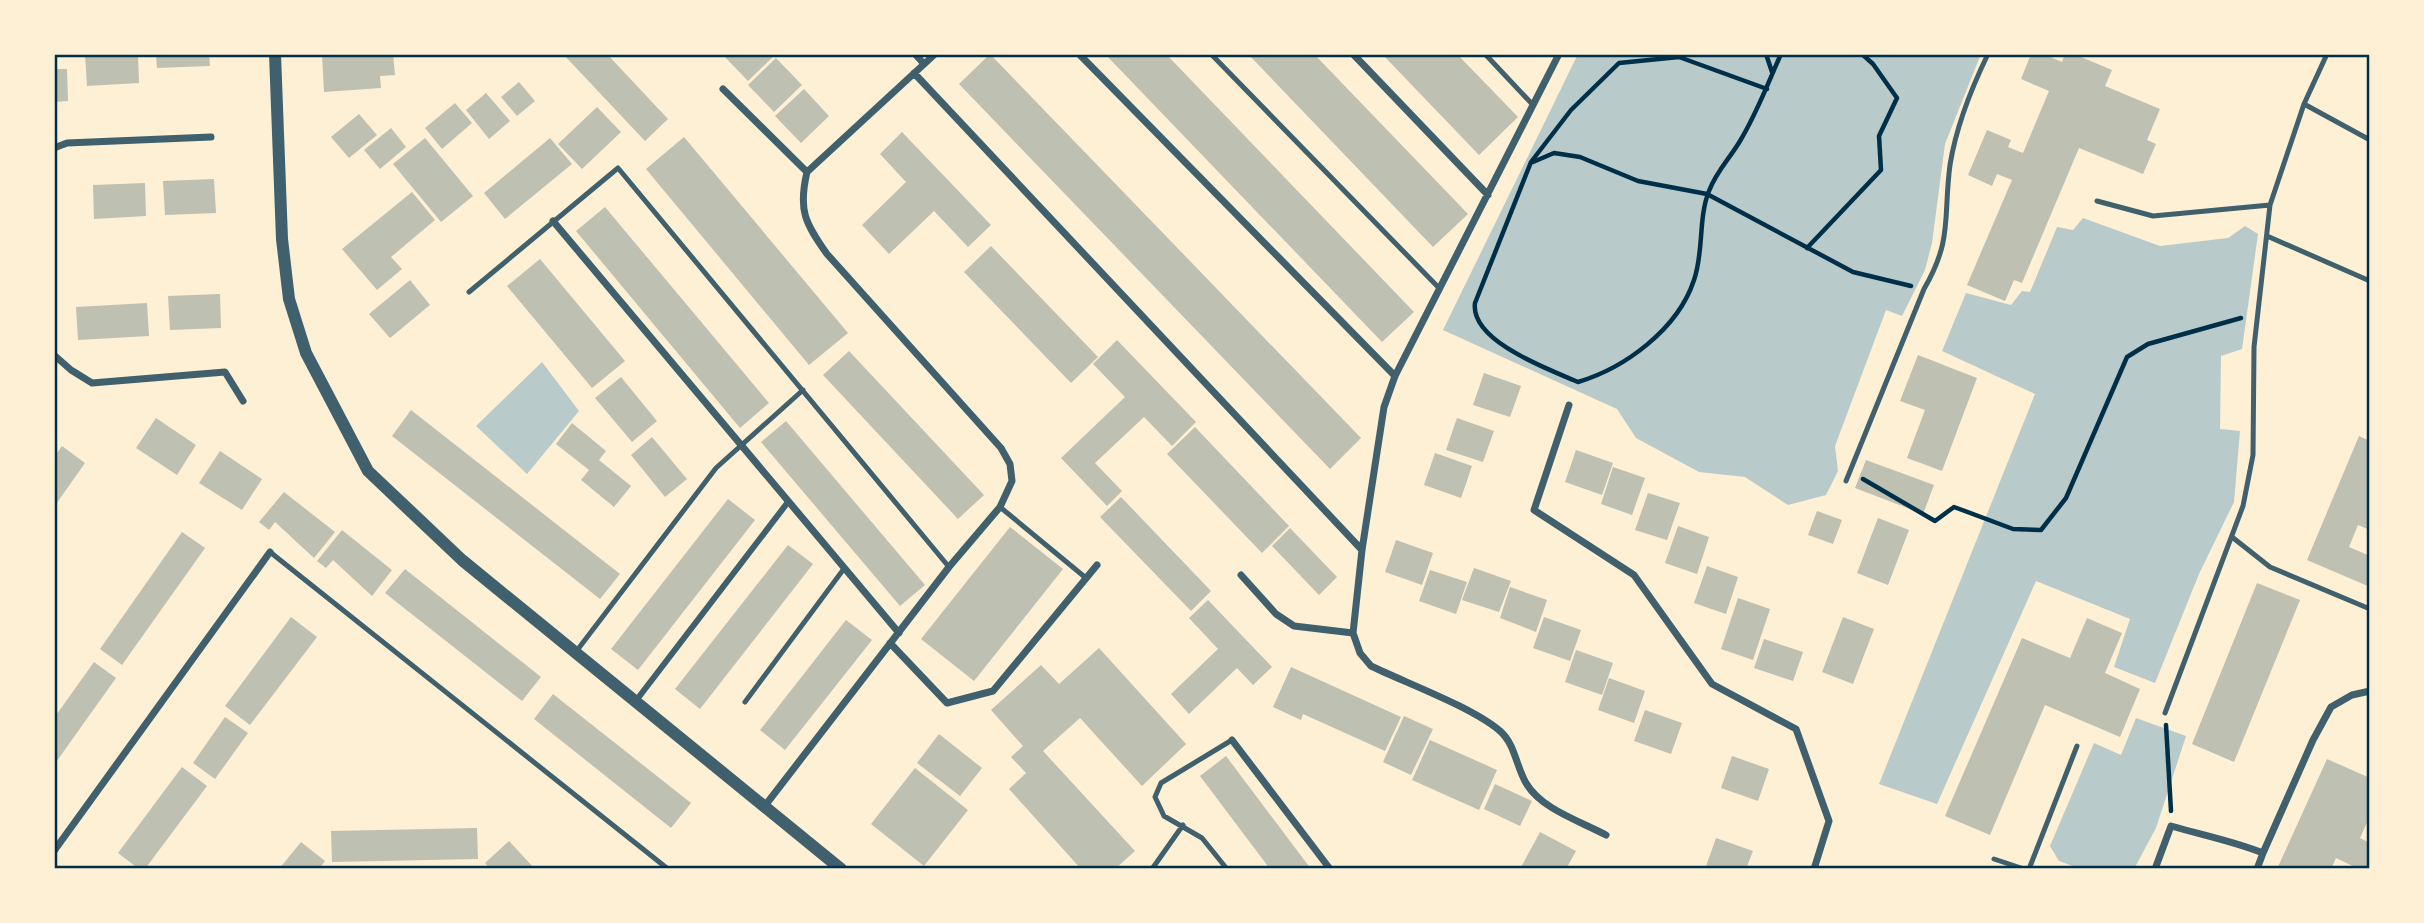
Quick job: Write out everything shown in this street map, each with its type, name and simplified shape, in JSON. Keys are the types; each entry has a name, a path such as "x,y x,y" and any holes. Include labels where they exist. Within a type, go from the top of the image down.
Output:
{"street":[{"path":"275,54 282,239 289,299 306,354 368,471 462,560 841,869"},
{"path":"915,54 924,64"},
{"path":"764,807 950,566 1000,507 1012,481 1010,464 1001,449 827,254 810,230 801,197 807,172 935,54"},
{"path":"1079,54 1395,376"},
{"path":"1353,54 1488,195"},
{"path":"1559,54 1395,376 1384,407 1362,550 1353,633 1360,653 1371,666 1484,720 1501,732 1511,746 1527,784 1543,802 1606,835"},
{"path":"914,74 1362,550"},
{"path":"723,89 807,172"},
{"path":"54,148 67,143 211,137"},
{"path":"553,221 843,569 899,632"},
{"path":"54,355 92,383 225,372 243,401"},
{"path":"1569,405 1534,510 1634,575 1712,684 1796,729 1829,821 1814,869"},
{"path":"635,702 788,502"},
{"path":"54,851 270,551"},
{"path":"890,643 947,703 993,691 1097,565"},
{"path":"1241,575 1276,614 1294,626 1353,633"},
{"path":"2257,869 2313,740 2331,707 2352,695 2370,691"},
{"path":"1232,740 1330,869"},
{"path":"2155,869 2171,826 2217,840 2235,842 2263,853"}],"lane":[{"path":"1211,54 1440,289"},
{"path":"1485,54 1533,106"},
{"path":"1846,481 1924,289 1939,263 1947,230 1950,166 1961,121 1988,54"},
{"path":"2165,713 2243,506 2253,455 2254,347 2270,205 2304,104 2327,54"},
{"path":"2304,104 2370,139"},
{"path":"468,292 618,167 950,566"},
{"path":"2097,201 2153,216 2270,205"},
{"path":"2267,236 2370,281"},
{"path":"575,653 716,468 803,390"},
{"path":"1000,507 1086,578"},
{"path":"2232,537 2270,567 2370,609"},
{"path":"270,551 668,869"},
{"path":"745,702 843,569"},
{"path":"1227,869 1202,838 1164,816 1155,797 1161,783 1232,740"},
{"path":"1994,859 2026,869 2077,746"},
{"path":"1152,869 1183,825"}],"path":[{"path":"1766,54 1772,73"},
{"path":"1767,89 1679,57 1619,64 1571,110 1531,162 1475,303 1475,318 1483,330 1526,358 1578,382 1603,374 1640,349 1678,313 1694,279 1707,194 1767,89 1781,54"},
{"path":"1807,248 1881,170 1878,136 1897,98 1873,64 1862,54"},
{"path":"1531,162 1554,153 1580,157 1610,166 1638,181 1707,194 1853,272 1924,289"},
{"path":"1849,471 1935,521 1954,507 2013,529 2041,530 2066,498 2127,357 2148,344 2258,313"},
{"path":"2165,713 2171,826"}],"shaded area":[{"path":"1578,54 1981,54 1945,144 1932,243 1925,270 1902,316 1886,310 1835,446 1838,471 1826,495 1788,505 1745,477 1699,472 1636,438 1617,409 1443,330"},
{"path":"2083,218 2160,246 2228,238 2245,226 2258,234 2242,349 2221,356 2220,429 2240,431 2234,502 2199,574 2155,683 2114,667 2130,619 2036,581 1937,804 1879,784 2035,394 1942,351 1966,293 2011,305 2022,291 2030,292 2057,227 2073,230"},
{"path":"542,362 579,411 527,474 476,426"},
{"path":"2136,718 2186,736 2156,828 2134,869 2081,869 2059,861 2050,846 2094,743 2121,755"}],"building":[{"path":"85,54 138,54 139,83 87,86"},
{"path":"156,54 209,54 210,66 157,68"},
{"path":"322,54 393,54 395,75 380,76 381,88 324,92"},
{"path":"563,54 607,54 668,119 645,141"},
{"path":"722,54 776,54 748,81"},
{"path":"990,54 1361,438 1330,469 959,84"},
{"path":"1105,54 1166,54 1414,312 1382,342"},
{"path":"1248,54 1314,54 1468,214 1433,247"},
{"path":"1382,54 1457,54 1518,117 1479,155"},
{"path":"2031,54 2043,54 2062,62 2065,54 2074,54 2112,70 2105,86 2160,109 2147,140 2156,144 2143,174 2079,148 2022,283 2014,280 2005,301 1967,285 2012,180 1997,174 1992,186 1968,175 1987,130 2011,140 2008,147 2023,153 2049,91 2021,79"},
{"path":"776,58 802,85 774,112 748,85"},
{"path":"54,69 67,69 68,101 54,102"},
{"path":"519,82 535,101 517,116 501,97"},
{"path":"804,89 829,116 801,143 775,116"},
{"path":"486,93 510,121 489,139 466,110"},
{"path":"455,103 472,123 442,149 425,128"},
{"path":"597,107 621,132 582,169 558,144"},
{"path":"359,114 377,135 349,158 331,137"},
{"path":"391,128 406,147 380,169 364,150"},
{"path":"902,132 991,225 968,247 934,211 889,254 862,225 906,182 880,154"},
{"path":"684,137 848,333 809,365 646,169"},
{"path":"425,138 473,196 441,222 393,164"},
{"path":"550,138 572,164 505,219 484,193"},
{"path":"214,179 216,213 165,215 163,181"},
{"path":"145,183 146,216 94,219 93,185"},
{"path":"412,192 435,220 391,257 402,269 377,290 342,249"},
{"path":"605,207 769,403 740,428 576,231"},
{"path":"991,246 1098,357 1071,383 964,272"},
{"path":"540,259 625,361 592,388 507,286"},
{"path":"410,280 430,305 390,338 369,314"},
{"path":"220,294 221,328 170,330 168,296"},
{"path":"147,303 149,336 78,340 76,307"},
{"path":"1117,340 1196,422 1172,446 1144,417 1095,463 1122,491 1107,506 1061,458 1125,397 1093,364"},
{"path":"849,351 984,495 958,519 823,375"},
{"path":"1918,355 1977,378 1942,471 1907,458 1925,410 1900,401"},
{"path":"1484,373 1521,386 1510,417 1473,405"},
{"path":"621,377 657,421 632,442 595,398"},
{"path":"411,410 620,574 600,599 392,436"},
{"path":"156,418 196,445 177,475 136,448"},
{"path":"1457,418 1494,431 1483,462 1446,450"},
{"path":"786,421 925,585 900,606 761,442"},
{"path":"572,423 606,451 599,460 631,486 614,507 581,480 589,470 556,444"},
{"path":"1195,427 1289,526 1262,553 1167,454"},
{"path":"2359,436 2370,441 2370,497 2367,504 2370,505 2370,530 2358,525 2349,547 2370,556 2370,587 2307,560"},
{"path":"652,437 687,479 665,497 631,455"},
{"path":"62,446 85,463 54,507 54,457"},
{"path":"1576,450 1613,463 1602,495 1565,482"},
{"path":"220,451 262,479 242,510 199,483"},
{"path":"1435,453 1472,466 1461,498 1424,485"},
{"path":"1866,460 1934,485 1923,514 1855,488"},
{"path":"1613,467 1645,478 1632,515 1601,504"},
{"path":"284,492 335,532 314,558 275,522 269,530 259,522"},
{"path":"1648,493 1680,503 1667,540 1635,530"},
{"path":"1121,497 1211,591 1191,611 1100,517"},
{"path":"728,499 755,520 638,670 611,649"},
{"path":"1817,511 1842,520 1833,544 1808,535"},
{"path":"1878,518 1909,530 1888,585 1857,573"},
{"path":"1678,526 1709,537 1697,574 1665,563"},
{"path":"1010,527 1063,569 974,681 921,639"},
{"path":"1290,528 1337,577 1319,595 1272,546"},
{"path":"342,530 392,570 372,596 333,560 326,568 317,561"},
{"path":"182,532 205,548 122,665 100,649"},
{"path":"1396,540 1433,553 1422,585 1385,572"},
{"path":"788,545 813,564 700,709 675,689"},
{"path":"1707,566 1738,577 1726,614 1694,603"},
{"path":"1474,568 1511,581 1499,612 1462,600"},
{"path":"405,569 541,677 522,701 385,593"},
{"path":"1430,570 1467,582 1456,614 1419,601"},
{"path":"2257,583 2300,600 2234,762 2192,744"},
{"path":"1510,587 1547,600 1536,632 1500,618"},
{"path":"1738,598 1770,609 1753,660 1721,649"},
{"path":"1208,600 1272,667 1253,685 1237,668 1189,714 1171,694 1218,649 1189,618"},
{"path":"291,617 317,637 250,725 225,706"},
{"path":"1544,617 1581,630 1570,661 1533,648"},
{"path":"1843,617 1874,629 1853,684 1822,672"},
{"path":"2087,618 2122,633 2105,673 2140,689 2120,737 2045,705 1990,835 1945,816 2022,638 2070,658"},
{"path":"846,620 872,640 785,750 760,730"},
{"path":"1764,639 1803,652 1793,681 1754,668"},
{"path":"1099,648 1186,744 1142,786 1080,718 1043,751 1135,851 1115,869 1081,869 1009,789 1026,773 1011,757 1023,746 991,710 1041,665 1059,684"},
{"path":"1576,650 1613,663 1602,695 1565,682"},
{"path":"94,662 116,678 54,765 54,718"},
{"path":"1291,667 1401,717 1385,751 1303,714 1301,720 1273,707"},
{"path":"1609,678 1645,691 1634,723 1598,710"},
{"path":"553,694 691,803 671,828 534,719"},
{"path":"1645,710 1682,723 1671,754 1634,741"},
{"path":"1404,716 1433,729 1411,775 1383,762"},
{"path":"225,717 248,733 215,779 193,763"},
{"path":"939,734 982,768 960,796 917,763"},
{"path":"1430,740 1497,770 1479,810 1412,780"},
{"path":"1226,756 1311,869 1270,869 1200,776"},
{"path":"1732,756 1769,769 1758,801 1721,788"},
{"path":"2327,759 2370,778 2370,816 2360,838 2370,843 2370,869 2359,869 2336,858 2331,869 2277,869"},
{"path":"182,767 207,786 145,869 139,869 118,853"},
{"path":"915,768 968,810 924,866 871,824"},
{"path":"1495,784 1532,801 1520,826 1484,809"},
{"path":"477,828 478,859 332,862 331,831"},
{"path":"1540,832 1576,851 1566,869 1520,869"},
{"path":"1716,838 1753,851 1746,869 1705,869"},
{"path":"509,841 535,869 490,869 485,863"},
{"path":"301,842 325,861 319,869 279,869"}]}
